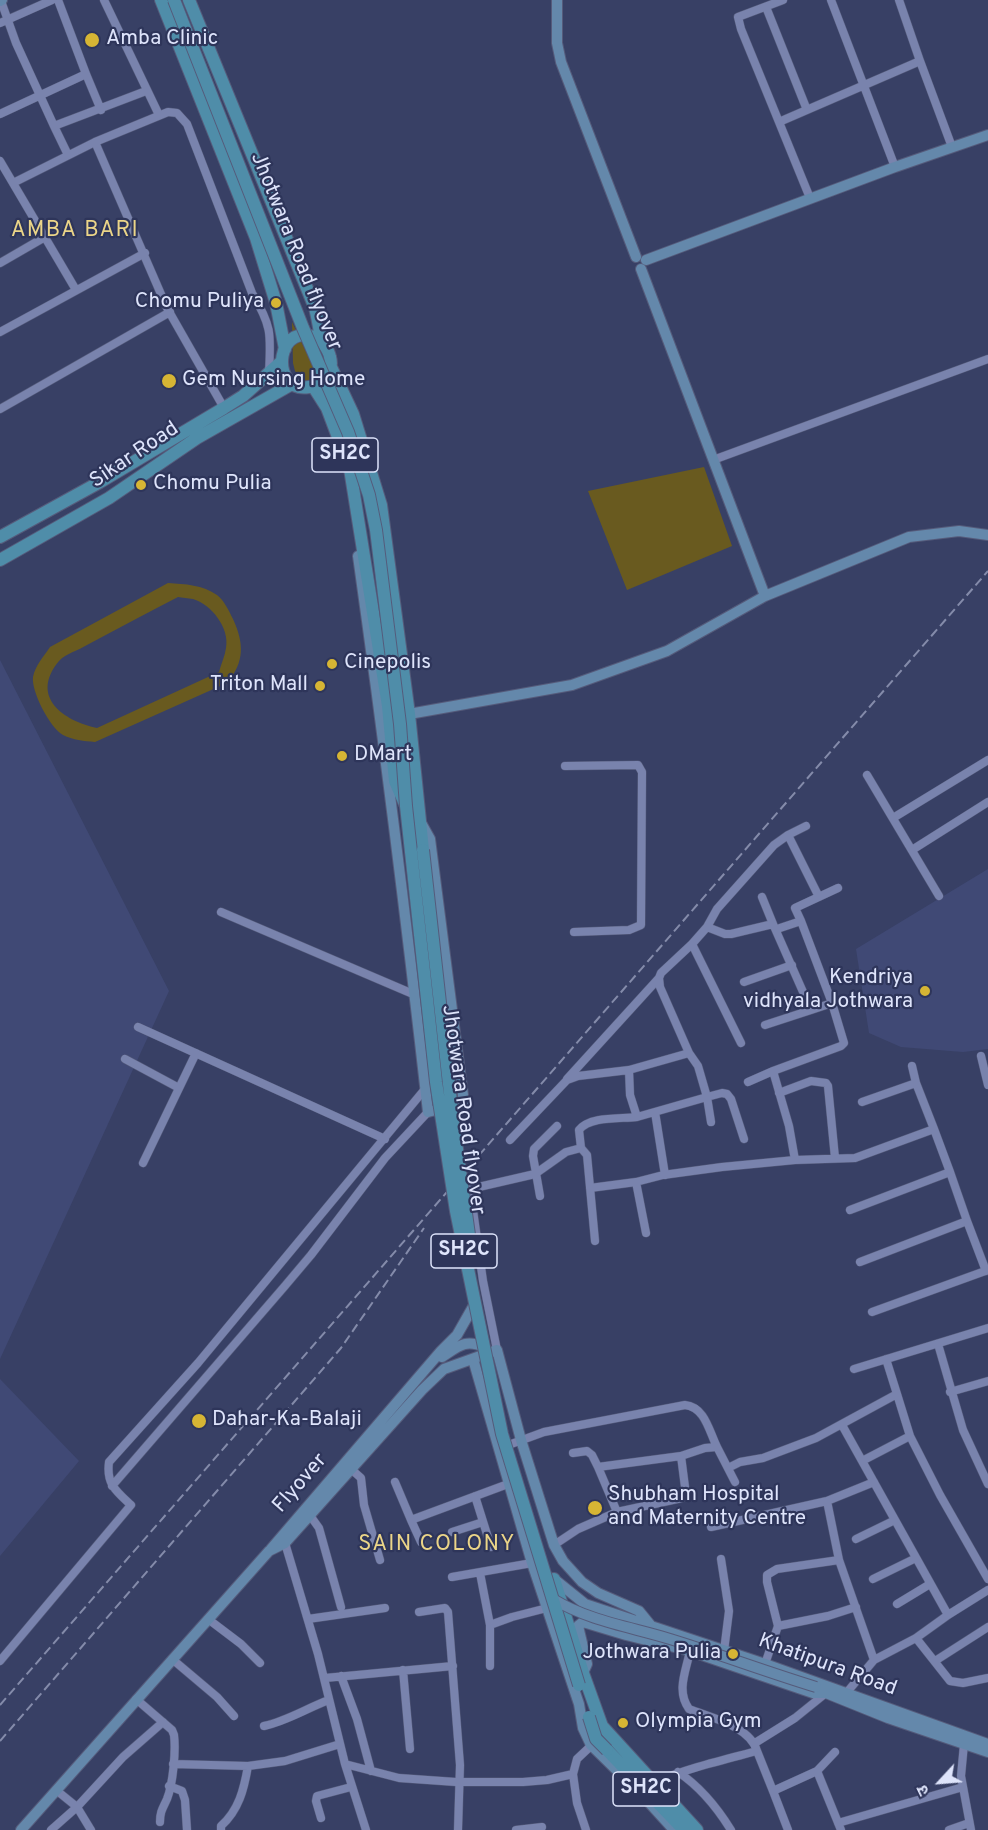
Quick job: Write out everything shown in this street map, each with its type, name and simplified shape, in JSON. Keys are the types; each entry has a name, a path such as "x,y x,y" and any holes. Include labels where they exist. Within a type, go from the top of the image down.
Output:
{"main road":[{"path":"161,0 256,238 276,303 284,373 292,384 302,388 313,386 327,377 331,368 331,358 322,341 315,308 189,0"},
{"name":"Jhotwara Road flyover","path":"174,0 363,474 376,530 400,724 406,806 436,1082 456,1211 474,1305 490,1348 505,1445 550,1604 581,1693 593,1716"},
{"path":"0,537 100,482 224,408 269,374 283,356 291,340 310,334 322,341"},
{"name":"Jhotwara Road flyover","path":"331,368 353,414 381,505 409,714 453,1120 471,1248 519,1472 583,1673 593,1716"},
{"name":"Sikar Road","path":"0,560 110,498 196,438 292,384"},
{"name":"SH2C","path":"313,386 327,408 350,470 360,529"},
{"name":"Jhotwara Road flyover","path":"360,529 388,706 395,781 406,806"},
{"name":"SH2C","path":"593,1716 607,1733 612,1747"},
{"name":"SH2C","path":"593,1716 593,1732 612,1747 684,1830"},
{"path":"612,1747 655,1782 698,1830"}],"street":[{"path":"3,21 52,0"},
{"path":"58,0 101,110"},
{"path":"104,0 159,115"},
{"path":"557,0 556,34 561,62 641,262 765,596"},
{"path":"783,0 738,17 810,198"},
{"path":"831,0 895,167"},
{"path":"899,0 952,147"},
{"path":"1,1 3,21 68,155"},
{"path":"766,7 807,110"},
{"path":"779,122 920,61"},
{"path":"0,114 86,74"},
{"path":"54,126 146,91"},
{"path":"13,183 95,142 159,115 177,112 187,124 252,293 266,317 270,335 269,374"},
{"path":"641,262 810,198 988,135"},
{"path":"95,142 170,312 224,408"},
{"path":"0,161 76,290"},
{"path":"0,263 45,237"},
{"path":"0,332 145,253"},
{"path":"0,409 170,312"},
{"path":"713,460 988,359"},
{"path":"360,529 356,542 381,713 428,1112"},
{"path":"409,714 572,685 668,651 765,596 909,537 959,531 988,535"},
{"path":"893,818 988,760"},
{"path":"565,766 638,765 642,772 641,925 629,930 574,932"},
{"path":"867,775 939,896"},
{"path":"912,850 988,802"},
{"path":"112,1486 311,1256 385,1158 428,1112 464,1103 430,839 420,821"},
{"path":"510,1140 567,1080 661,973 692,944 707,927 717,909 774,845 806,826"},
{"path":"788,835 819,897"},
{"path":"748,1082 844,1043 832,1003 795,908 838,888"},
{"path":"762,897 811,1010"},
{"path":"221,912 413,994"},
{"path":"707,927 731,934 801,921"},
{"path":"692,944 741,1043"},
{"path":"744,982 792,965"},
{"path":"659,978 660,987 689,1053 698,1066 707,1096 711,1122"},
{"path":"765,1025 832,1003"},
{"path":"138,1027 385,1139"},
{"path":"143,1163 196,1053"},
{"path":"567,1080 578,1076 628,1070 689,1053"},
{"path":"981,1056 988,1085"},
{"path":"125,1059 179,1088"},
{"path":"872,1312 987,1270 916,1083 912,1066"},
{"path":"628,1070 630,1095 637,1117"},
{"path":"773,1071 789,1126 795,1160"},
{"path":"779,1093 811,1082 826,1083 835,1158"},
{"path":"862,1102 916,1083"},
{"path":"0,1661 131,1505 112,1486 108,1472 109,1462 198,1363 425,1089"},
{"path":"595,1242 587,1155 581,1148 579,1130 583,1125 637,1117 722,1093 727,1094 731,1099 744,1139"},
{"path":"655,1112 665,1175"},
{"path":"540,1196 532,1156 534,1149 557,1126"},
{"path":"590,1188 722,1167 795,1160 855,1158 934,1129"},
{"path":"581,1148 566,1152 535,1174 470,1189 490,1348 554,1545 563,1561 582,1582 598,1593 639,1611 652,1627"},
{"path":"375,1151 385,1158"},
{"path":"850,1210 950,1172"},
{"path":"636,1182 646,1233"},
{"path":"860,1262 967,1221"},
{"name":"Flyover","path":"284,1538 457,1335 474,1305"},
{"path":"854,1369 988,1328"},
{"name":"Flyover","path":"434,1361 466,1343 475,1343 490,1348"},
{"path":"938,1344 963,1430 988,1484"},
{"path":"21,1830 269,1551 309,1514 435,1377 444,1369 472,1359 490,1348"},
{"path":"472,1359 532,1563 550,1604 579,1704 583,1728 591,1746 644,1797 674,1830"},
{"path":"886,1359 910,1436 940,1495 988,1578"},
{"path":"951,1392 988,1381"},
{"path":"728,1468 740,1462 763,1458 816,1438 897,1394"},
{"path":"498,1449 544,1432 685,1405 694,1406 700,1411 735,1482"},
{"path":"842,1425 948,1615"},
{"path":"862,1461 910,1436"},
{"path":"598,1467 681,1456 705,1448 717,1447"},
{"path":"573,1452 587,1451 592,1455 617,1512"},
{"path":"554,1545 578,1529 617,1512 682,1498 685,1487 681,1456"},
{"path":"351,1469 361,1478 364,1505 380,1560"},
{"path":"395,1482 421,1542"},
{"path":"711,1527 827,1501 874,1482"},
{"path":"411,1520 508,1484"},
{"path":"475,1496 491,1547"},
{"path":"827,1501 839,1560 874,1660"},
{"path":"309,1514 319,1528 341,1607"},
{"path":"856,1539 895,1520"},
{"path":"452,1532 483,1522"},
{"path":"284,1538 325,1678 351,1787 366,1830"},
{"path":"873,1580 916,1558"},
{"path":"721,1559 729,1611 724,1651"},
{"path":"765,1664 778,1626 767,1575 777,1569 839,1560"},
{"path":"452,1577 532,1563"},
{"path":"480,1573 490,1625 490,1666"},
{"name":"Khatipura Road","path":"554,1579 585,1604 765,1664 843,1697 988,1744"},
{"path":"897,1604 930,1584"},
{"path":"843,1697 874,1660 916,1638 988,1590"},
{"path":"490,1625 550,1604 692,1646 843,1697 988,1752"},
{"path":"778,1626 828,1616 856,1607"},
{"path":"308,1620 385,1608"},
{"path":"419,1612 447,1610 460,1782 458,1830"},
{"path":"208,1619 241,1644 260,1663"},
{"path":"583,1673 587,1664 578,1626 583,1622 690,1651 813,1693 821,1690"},
{"path":"935,1661 988,1627"},
{"path":"916,1638 950,1681 963,1683 988,1678"},
{"path":"690,1651 682,1685 682,1697 689,1709 740,1730 756,1747 788,1830"},
{"path":"172,1659 217,1697 234,1716"},
{"path":"325,1678 453,1666"},
{"path":"403,1670 410,1749"},
{"path":"341,1676 357,1719 371,1771"},
{"path":"655,1782 706,1763 728,1760 756,1747 795,1718 821,1690"},
{"path":"136,1699 172,1730 174,1735 173,1764 167,1798 160,1811 160,1822"},
{"path":"264,1726 280,1722 329,1700"},
{"path":"51,1830 77,1807 123,1757 163,1722"},
{"path":"586,1830 573,1774 577,1759 607,1733"},
{"path":"173,1764 248,1766 295,1759 340,1744"},
{"path":"949,1830 970,1826 961,1776 964,1744"},
{"path":"773,1791 817,1771 835,1752"},
{"path":"345,1764 399,1778 460,1782 523,1782 547,1780 573,1774"},
{"path":"221,1830 221,1826 236,1808 244,1788 248,1766"},
{"path":"817,1771 840,1827 963,1787"},
{"path":"678,1772 708,1799 731,1830"},
{"path":"169,1786 182,1791 185,1800 187,1830"},
{"path":"321,1818 316,1801 317,1796 351,1787"},
{"path":"56,1790 77,1807 91,1830"},
{"path":"516,1830 542,1827"}],"shaded area":[{"path":"292,322 317,375 313,380 304,381 295,371"},
{"path":"704,467 732,546 627,590 588,491"},
{"path":"168,583 200,587 220,597 237,628 241,652 237,668 227,683 95,742 63,735 42,709 35,691 33,677 50,647","holes":["178,597 200,602 212,611 222,625 226,648 219,672 97,728 73,720 54,705 49,696 48,686 51,674 59,661 68,654"]},
{"path":"0,660 169,991 0,1359"},
{"name":"Kendriya vidhyala Jothwara","path":"988,869 988,1049 963,1052 901,1047 869,1033 856,949"},
{"path":"0,1379 79,1461 0,1556"}],"railway":[{"path":"0,1705 988,571"},
{"path":"0,1741 341,1348 424,1228"}],"place":[{"name":"Amba Clinic","path":"92,40"},
{"name":"Chomu Puliya","path":"276,303"},
{"name":"Gem Nursing Home","path":"169,381"},
{"name":"Chomu Pulia","path":"141,485"},
{"name":"Cinepolis","path":"332,664"},
{"name":"Triton Mall","path":"320,686"},
{"name":"DMart","path":"342,756"},
{"name":"Kendriya vidhyala Jothwara","path":"925,991"},
{"name":"Dahar-Ka-Balaji","path":"199,1421"},
{"name":"Shubham Hospital and Maternity Centre","path":"595,1508"},
{"name":"Jothwara Pulia","path":"733,1654"},
{"name":"Olympia Gym","path":"623,1723"}],"district":[{"name":"AMBA BARI","path":"75,232"},
{"name":"SAIN COLONY","path":"437,1546"}]}
